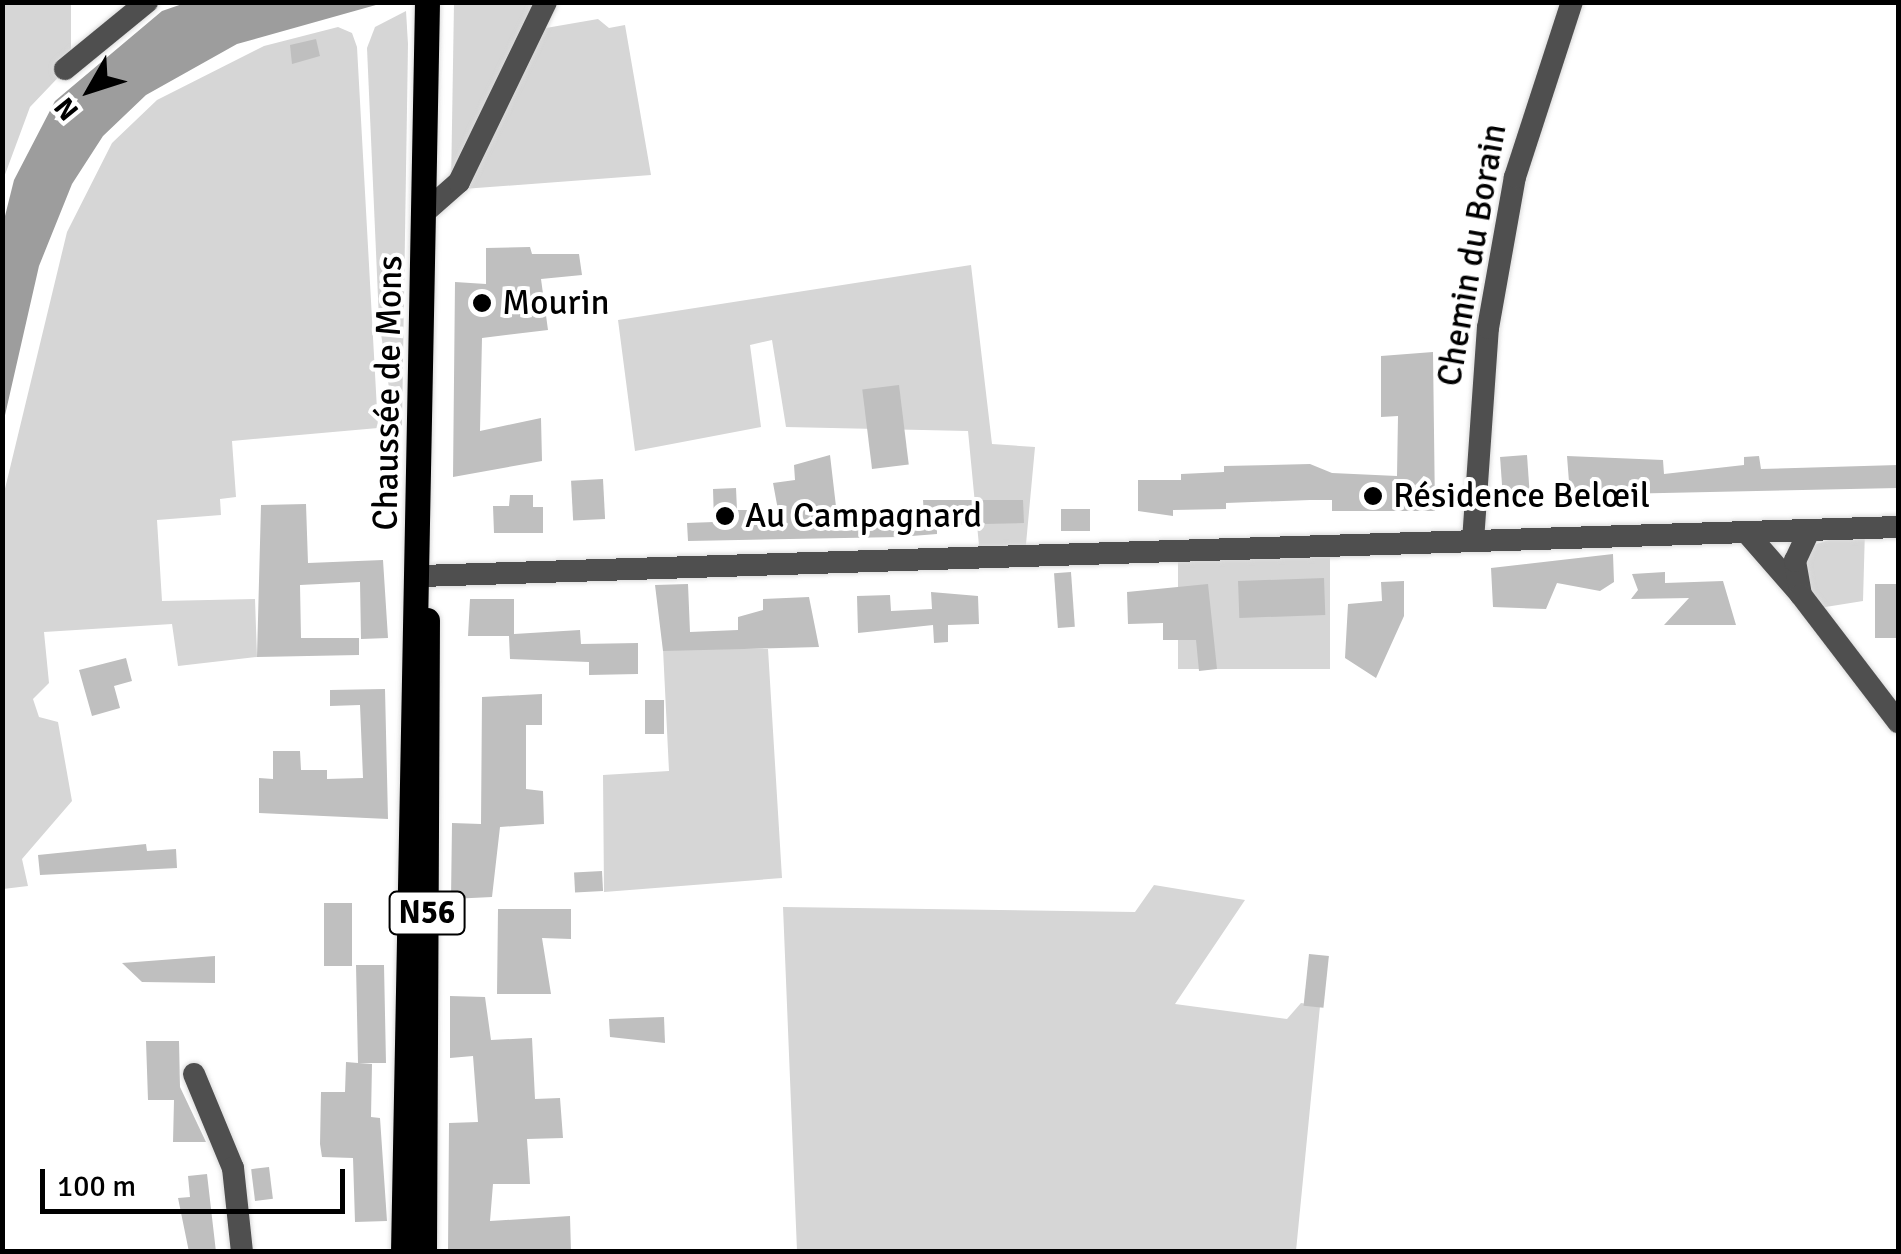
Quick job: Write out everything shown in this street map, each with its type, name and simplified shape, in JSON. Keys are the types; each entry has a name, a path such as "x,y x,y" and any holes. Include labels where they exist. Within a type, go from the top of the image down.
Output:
{"main road":[{"name":"Chaussée de Mons","path":"403,1252 411,669 421,576 427,2"},
{"name":"Chaussée de Mons","path":"421,576 431,648 424,1252"}],"street":[{"path":"66,69 147,2"},
{"name":"Chaussée de Mons","path":"425,212 459,182 546,2"},
{"name":"Chemin du Borain","path":"1472,541 1488,328 1535,101 1572,2"},
{"path":"421,576 1898,528"},
{"path":"1802,595 1795,561 1809,531"},
{"path":"1748,532 1802,595 1898,722"},
{"path":"194,1074 234,1168 242,1252"}],"shaded area":[{"path":"188,2 383,3 237,44 146,95 103,136 72,184 39,266 3,424 3,224 14,180 55,101 162,11"},
{"path":"3,3 71,3 71,64 30,107 3,180"},
{"path":"454,3 540,3 451,186"},
{"path":"406,11 402,426 393,415 379,320 367,48 375,27"},
{"path":"598,19 609,28 625,25 651,175 463,189 540,29"},
{"path":"338,27 352,33 357,47 378,428 232,441 236,497 220,499 221,515 157,520 162,601 255,599 257,657 178,666 172,624 44,632 49,683 33,699 39,717 58,722 72,801 22,859 28,886 3,889 3,497 67,232 112,143 157,100 264,46"},
{"path":"971,265 992,444 1035,447 1025,555 980,556 968,431 786,427 772,340 750,345 761,427 635,451 618,320"},
{"path":"1865,529 1863,601 1813,609 1800,549"},
{"path":"1178,545 1330,545 1330,669 1178,669"},
{"path":"663,649 768,649 782,878 604,892 603,775 669,771"},
{"path":"1154,885 1245,900 1175,1004 1287,1019 1301,1003 1320,1006 1296,1251 797,1251 783,907 1135,912"}],"building":[{"path":"316,39 320,56 292,64 290,45"},
{"path":"530,247 532,254 579,254 582,275 541,279 548,330 482,338 480,431 541,418 542,461 453,477 455,282 486,284 486,248"},
{"path":"1433,352 1435,511 1332,511 1332,500 1310,500 1226,503 1226,509 1173,510 1173,516 1138,511 1138,480 1181,480 1181,474 1224,472 1224,466 1310,464 1332,473 1397,476 1398,416 1381,417 1381,356"},
{"path":"899,385 909,464 872,469 862,390"},
{"path":"830,455 837,515 924,515 923,500 1023,500 1024,523 937,525 937,534 899,537 688,541 687,523 714,522 713,489 736,488 737,510 778,510 773,483 795,480 794,465"},
{"path":"1527,455 1530,501 1503,503 1500,457"},
{"path":"1567,456 1663,460 1664,474 1744,465 1744,457 1759,456 1761,469 1898,465 1898,488 1570,495"},
{"path":"603,479 605,519 573,521 571,481"},
{"path":"510,495 533,495 533,507 543,507 543,533 494,533 493,506 509,506"},
{"path":"306,504 308,563 383,560 388,638 361,639 360,582 300,585 301,638 359,638 359,655 257,657 261,505"},
{"path":"1061,509 1090,509 1090,531 1061,531"},
{"path":"1613,554 1614,582 1600,591 1557,583 1546,609 1493,607 1491,568"},
{"path":"1071,572 1075,627 1058,628 1054,573"},
{"path":"1665,572 1665,583 1723,581 1736,625 1664,625 1689,598 1631,599 1638,590 1632,574"},
{"path":"1324,578 1325,615 1239,618 1238,581"},
{"path":"1404,581 1404,616 1376,678 1345,658 1348,604 1382,601 1381,582"},
{"path":"688,584 690,632 738,630 738,617 763,610 763,599 809,597 819,647 663,651 655,585"},
{"path":"1208,584 1217,669 1199,671 1196,640 1163,640 1163,623 1128,624 1127,592"},
{"path":"1875,584 1898,584 1898,638 1875,638"},
{"path":"931,592 978,596 979,624 948,625 948,642 934,643 933,625 858,633 857,596 890,595 891,611 932,609"},
{"path":"470,599 514,599 514,634 580,630 581,644 638,643 638,674 589,675 589,662 510,659 509,636 468,636"},
{"path":"126,658 132,681 114,686 120,708 92,716 79,670"},
{"path":"385,689 388,819 259,813 259,778 273,779 273,751 300,751 301,770 327,770 327,779 363,778 360,705 330,706 330,690"},
{"path":"542,694 542,725 526,725 526,789 543,791 544,824 500,827 492,897 451,899 452,823 481,824 482,697"},
{"path":"645,700 664,700 664,734 645,734"},
{"path":"146,844 147,851 176,849 177,868 40,875 38,855"},
{"path":"602,871 603,891 575,892 574,872"},
{"path":"324,903 352,903 352,966 324,966"},
{"path":"498,909 571,909 571,939 542,938 551,994 497,994"},
{"path":"1309,954 1329,956 1323,1008 1304,1006"},
{"path":"215,956 215,983 142,982 122,963"},
{"path":"356,965 384,965 386,1063 359,1063 372,1064 371,1117 380,1118 387,1221 355,1222 353,1158 322,1157 320,1144 321,1092 345,1092 346,1062 358,1063"},
{"path":"450,996 485,997 491,1040 532,1038 535,1099 560,1098 563,1138 527,1139 530,1184 493,1184 490,1221 570,1216 571,1252 448,1252 449,1123 478,1122 473,1056 450,1058"},
{"path":"664,1017 665,1043 610,1037 609,1019"},
{"path":"146,1041 179,1041 180,1087 206,1142 173,1142 174,1100 148,1100"},
{"path":"269,1167 273,1199 255,1201 251,1169"},
{"path":"207,1174 216,1252 189,1252 178,1198 190,1197 188,1176"}],"place":[{"name":"Mourin","path":"482,303"},
{"name":"Résidence Belœil","path":"1373,496"},
{"name":"Au Campagnard","path":"725,516"}]}
